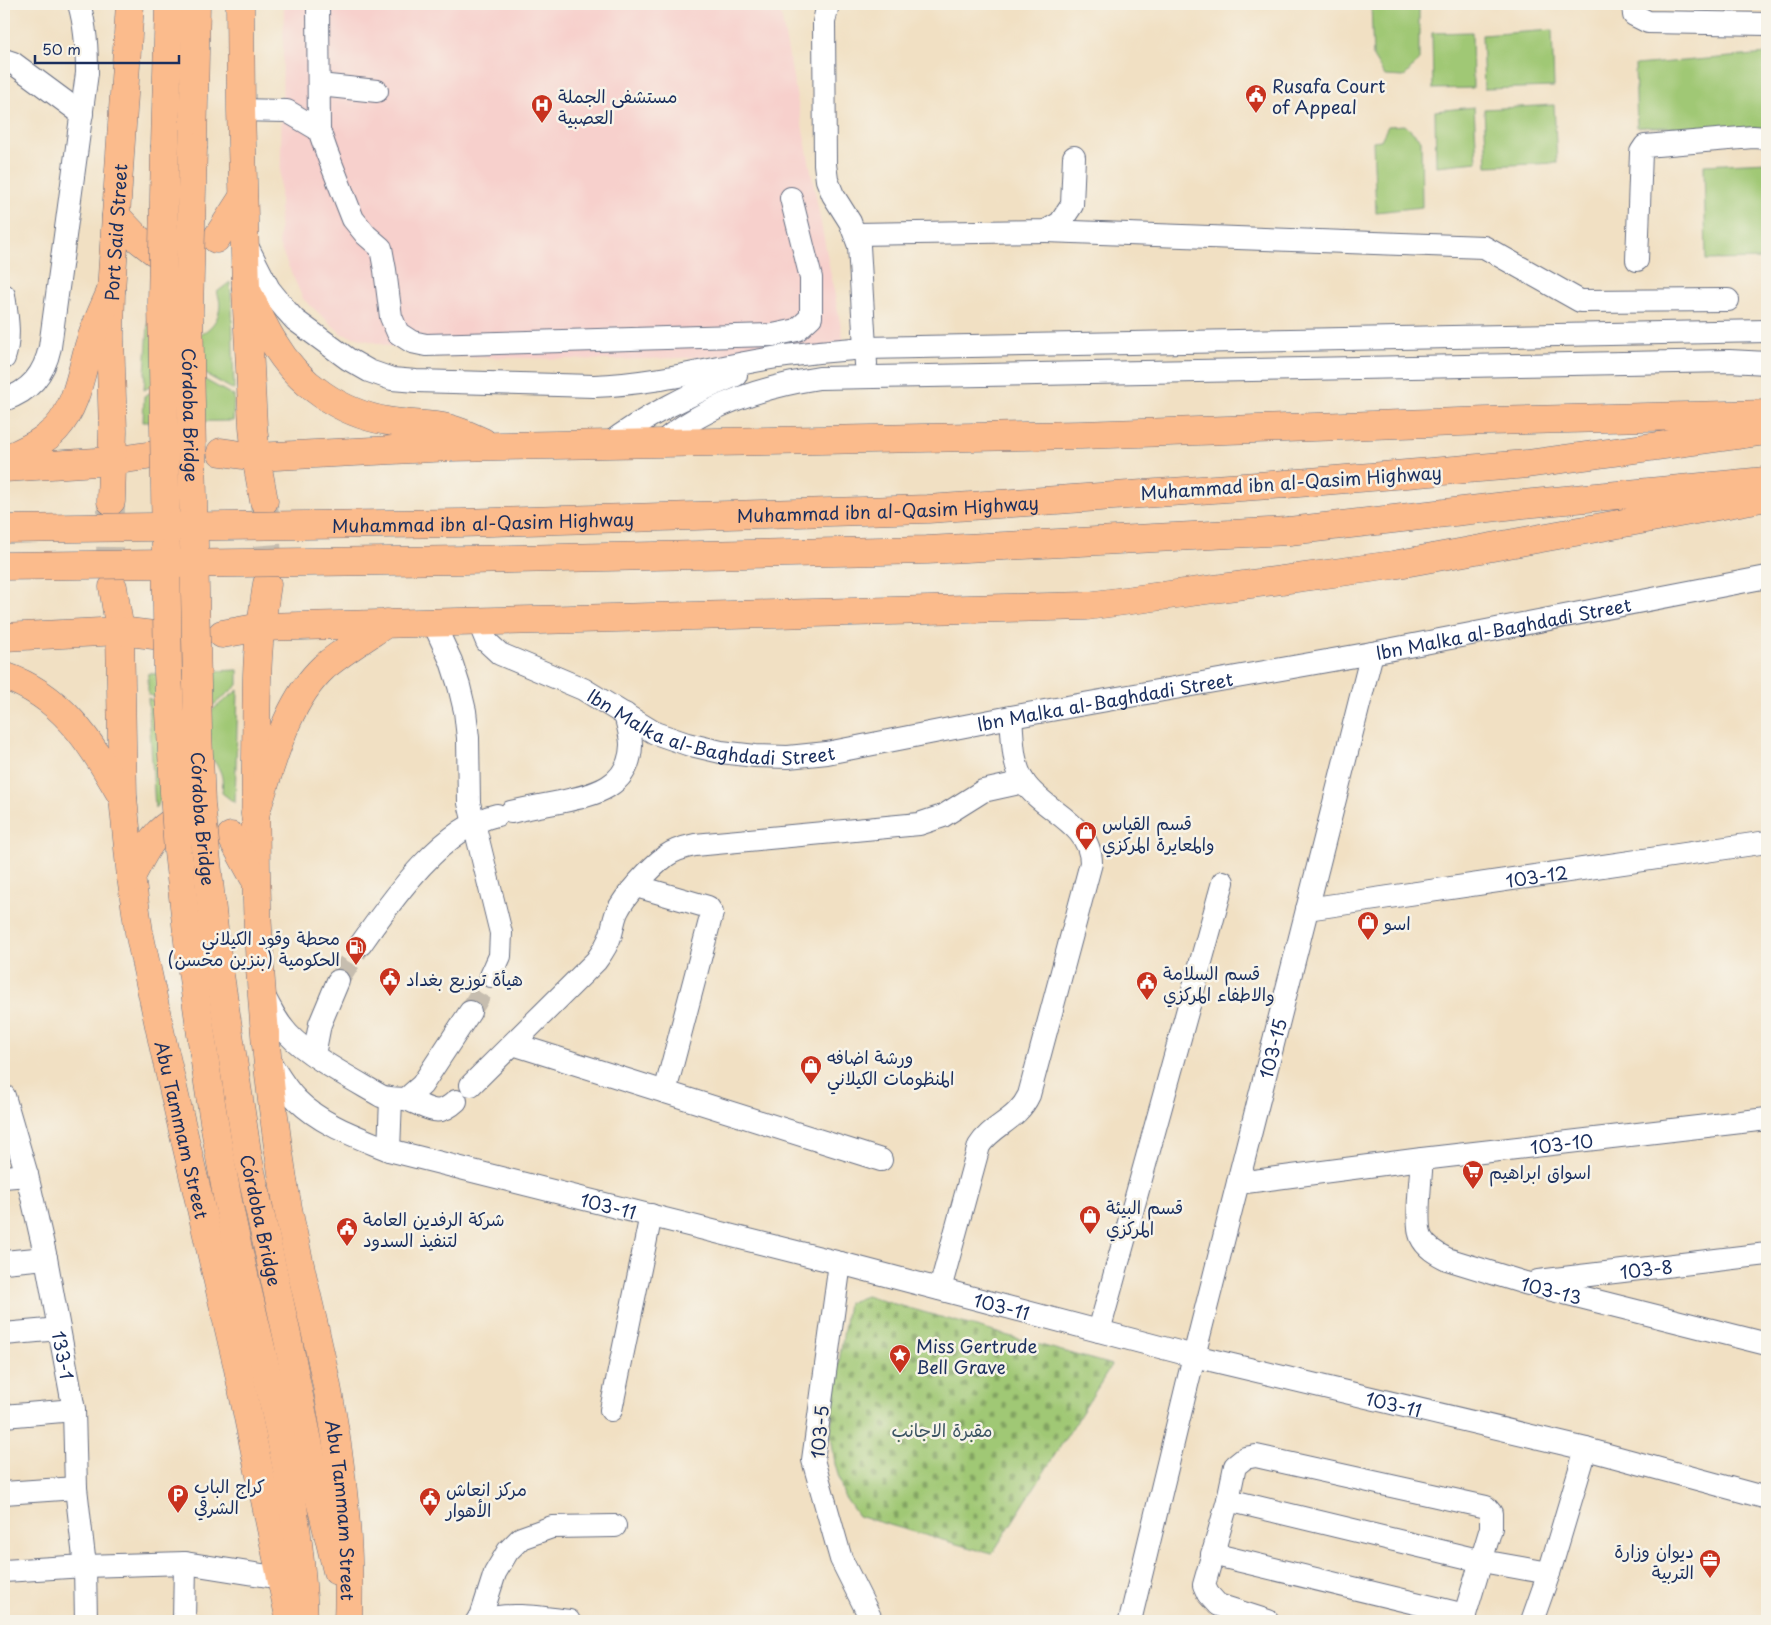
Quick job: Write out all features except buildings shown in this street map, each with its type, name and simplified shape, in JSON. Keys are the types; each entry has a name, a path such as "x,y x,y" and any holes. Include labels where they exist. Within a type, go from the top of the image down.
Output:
{"main road":[{"name":"Port Said Street","path":"111,501 114,431 110,336 111,291 130,4"},
{"name":"Córdoba Bridge","path":"169,4 162,302 169,698 177,835 288,1340 318,1492 343,1594 347,1621"},
{"name":"Córdoba Bridge","path":"196,4 189,312 201,804 204,1053 231,1215 286,1464 300,1564 304,1621"},
{"path":"240,4 243,238 252,426 264,500"},
{"path":"216,239 243,197"},
{"path":"116,216 137,238 156,252"},
{"path":"246,289 283,357 307,383 321,394 337,404 370,417 387,421 438,426 453,430 494,447"},
{"path":"4,460 46,438 57,428 67,413 76,394 90,343 111,291"},
{"path":"221,452 256,457 494,447 1081,435 1488,421 1767,414"},
{"name":"Muhammad ibn al-Qasim Highway","path":"4,529 461,523 918,509 1286,484 1527,464 1767,431"},
{"path":"4,468 112,461 160,454"},
{"path":"4,566 466,560 927,550 1289,531 1523,504 1767,481"},
{"path":"222,634 260,627 1087,606 1393,565 1767,497"},
{"name":"Abu Tammam Street","path":"266,584 260,627 254,814 260,989 266,1056 283,1177 293,1235 315,1331 336,1442 347,1527 349,1563 347,1621"},
{"name":"Abu Tammam Street","path":"113,587 120,631 123,798 131,878 140,932 151,991 237,1364 290,1621"},
{"path":"254,814 287,721 302,692 330,662 387,623"},
{"path":"4,637 120,631 162,636"},
{"path":"4,676 43,695 70,718 91,745 123,798"},
{"path":"131,878 153,838 169,824"},
{"path":"231,836 256,882"}],"street":[{"path":"4,400 30,386 43,369 48,358 87,73 85,29 79,4"},
{"path":"318,4 319,130 353,218 366,235 381,248 391,317 398,333 412,342 426,345 773,334 797,330 811,317 811,278 791,198"},
{"path":"828,4 824,22 824,164 827,180 833,195 856,234 859,246 868,377"},
{"path":"1633,4 1634,16 1648,22 1767,24"},
{"path":"4,60 13,63 82,114"},
{"path":"319,85 377,92"},
{"path":"241,110 287,111 319,130"},
{"path":"1637,260 1641,152 1645,146 1753,137 1767,138"},
{"path":"1046,231 1060,223 1072,206 1074,157"},
{"path":"856,234 1046,231 1484,247 1580,301 1728,300"},
{"path":"243,238 269,289 295,320 358,366 380,376 416,381 594,386 621,385 666,379 807,353 865,348 1767,331"},
{"path":"4,295 9,328 4,358"},
{"path":"607,445 633,426 660,410 716,383 776,358"},
{"path":"661,444 693,420 727,403 790,383 819,378 1743,361 1767,363"},
{"name":"Ibn Malka al-Baghdadi Street","path":"478,620 487,642 500,654 583,689 655,733 687,744 721,752 788,757 827,753 1011,717 1372,653 1767,577"},
{"path":"433,622 451,661 465,711 468,738 469,803 502,933 500,956 491,976"},
{"name":"103-15","path":"1130,1621 1194,1356 1372,653"},
{"path":"361,944 411,877 449,840 473,822 504,813 587,796 604,790 611,785 623,772 629,755 630,738 625,714"},
{"path":"940,1289 979,1146 983,1139 1014,1116 1029,1095 1091,863 1089,847 1083,836 1024,782 1016,760 1011,717"},
{"path":"260,989 287,1033 295,1042 314,1055 376,1093 434,1111 445,1109 596,962 610,936 618,912 628,894 666,856 685,847 919,824 943,816 983,791 1024,782"},
{"name":"103-12","path":"1307,909 1767,842"},
{"path":"1098,1331 1223,882"},
{"path":"636,886 708,908 712,913 665,1092"},
{"path":"314,1055 320,1024 338,981"},
{"path":"398,1099 422,1085 470,1012"},
{"path":"513,1044 881,1160"},
{"name":"103-11","path":"266,1056 287,1089 311,1112 337,1128 390,1150 840,1263 1194,1356 1586,1450 1767,1498"},
{"name":"133-1","path":"4,1096 27,1175 46,1258 74,1410 76,1488 85,1566 86,1621"},
{"path":"390,1150 398,1099"},
{"name":"103-10","path":"1238,1183 1422,1159 1767,1119"},
{"name":"103-13","path":"1422,1159 1420,1236 1427,1246 1447,1260 1525,1283 1767,1344"},
{"path":"4,1177 27,1175"},
{"path":"611,1410 651,1215"},
{"name":"103-8","path":"1525,1283 1767,1254"},
{"path":"4,1262 46,1258"},
{"name":"103-5","path":"840,1263 813,1460 841,1558 872,1621"},
{"path":"4,1334 59,1329"},
{"path":"4,1416 74,1410"},
{"path":"1532,1621 1549,1573 1586,1450"},
{"path":"1212,1554 1464,1618 1491,1528 1491,1513 1486,1506 1256,1456 1245,1458 1235,1466 1228,1500 1212,1554 1204,1585 1208,1594 1218,1605 1268,1621"},
{"path":"4,1493 76,1488"},
{"path":"1228,1500 1482,1561 1549,1573"},
{"path":"569,1621 530,1615 504,1616 479,1621 495,1573 508,1551 521,1538 552,1527 615,1526"},
{"path":"184,1621 185,1563"},
{"path":"4,1571 185,1563 281,1578"}],"shaded area":[{"name":"مستشفى الجملة العصبية","path":"284,4 779,4 846,353 613,360 427,356 342,334 303,299 279,245"}],"green space":[{"path":"1371,4 1419,4 1419,60 1404,77 1385,76 1373,57"},
{"path":"1552,30 1554,87 1484,89 1482,35"},
{"path":"1472,32 1473,88 1433,89 1432,33"},
{"path":"1767,54 1767,128 1637,127 1635,65"},
{"path":"1554,105 1557,163 1487,166 1484,109"},
{"path":"1474,107 1477,162 1436,166 1435,111"},
{"path":"1405,125 1421,140 1422,207 1376,212 1373,141 1381,140 1388,126"},
{"path":"1767,162 1767,259 1706,260 1704,165"},
{"path":"230,282 234,390 189,365 144,390 149,308 197,336 209,328 217,318 220,306 217,292"},
{"path":"189,371 234,396 233,421 143,422 144,396"},
{"path":"238,670 238,685 195,720 148,694 148,674"},
{"path":"238,690 235,803 222,793 223,782 221,773 210,757 160,801 155,808 148,698 195,723"},
{"name":"مقبرة الاجانب","path":"866,1296 1112,1365 992,1554 858,1516 844,1496 835,1464 831,1435 833,1402 848,1303"}],"tunnel":[{"path":"264,503 268,556 267,584"},
{"path":"111,505 110,559 113,587"},
{"path":"338,981 361,944"},
{"path":"470,1012 491,976"}],"place":[{"name":"Rusafa Court of Appeal","path":"1256,114"},
{"name":"مستشفى الجملة العصبية","path":"542,124"},
{"name":"قسم القياس والمعايرة المركزي","path":"1086,851"},
{"name":"اسو","path":"1368,941"},
{"name":"محطة وقود الكيلاني الحكومية (بنزين محسن)","path":"356,966"},
{"name":"هيأة توزيع بغداد","path":"390,997"},
{"name":"قسم السلامة والاطفاء المركزي","path":"1147,1001"},
{"name":"ورشة اضافه المنظومات الكيلاني","path":"811,1085"},
{"name":"اسواق ابراهيم","path":"1473,1190"},
{"name":"قسم البيئة المركزي","path":"1090,1235"},
{"name":"شركة الرفدين العامة لتنفيذ السدود","path":"347,1247"},
{"name":"Miss Gertrude Bell Grave","path":"900,1374"},
{"name":"كراج الباب الشرقي","path":"178,1514"},
{"name":"مركز انعاش الأهوار","path":"430,1517"},
{"name":"ديوان وزارة التربية","path":"1710,1579"}]}
